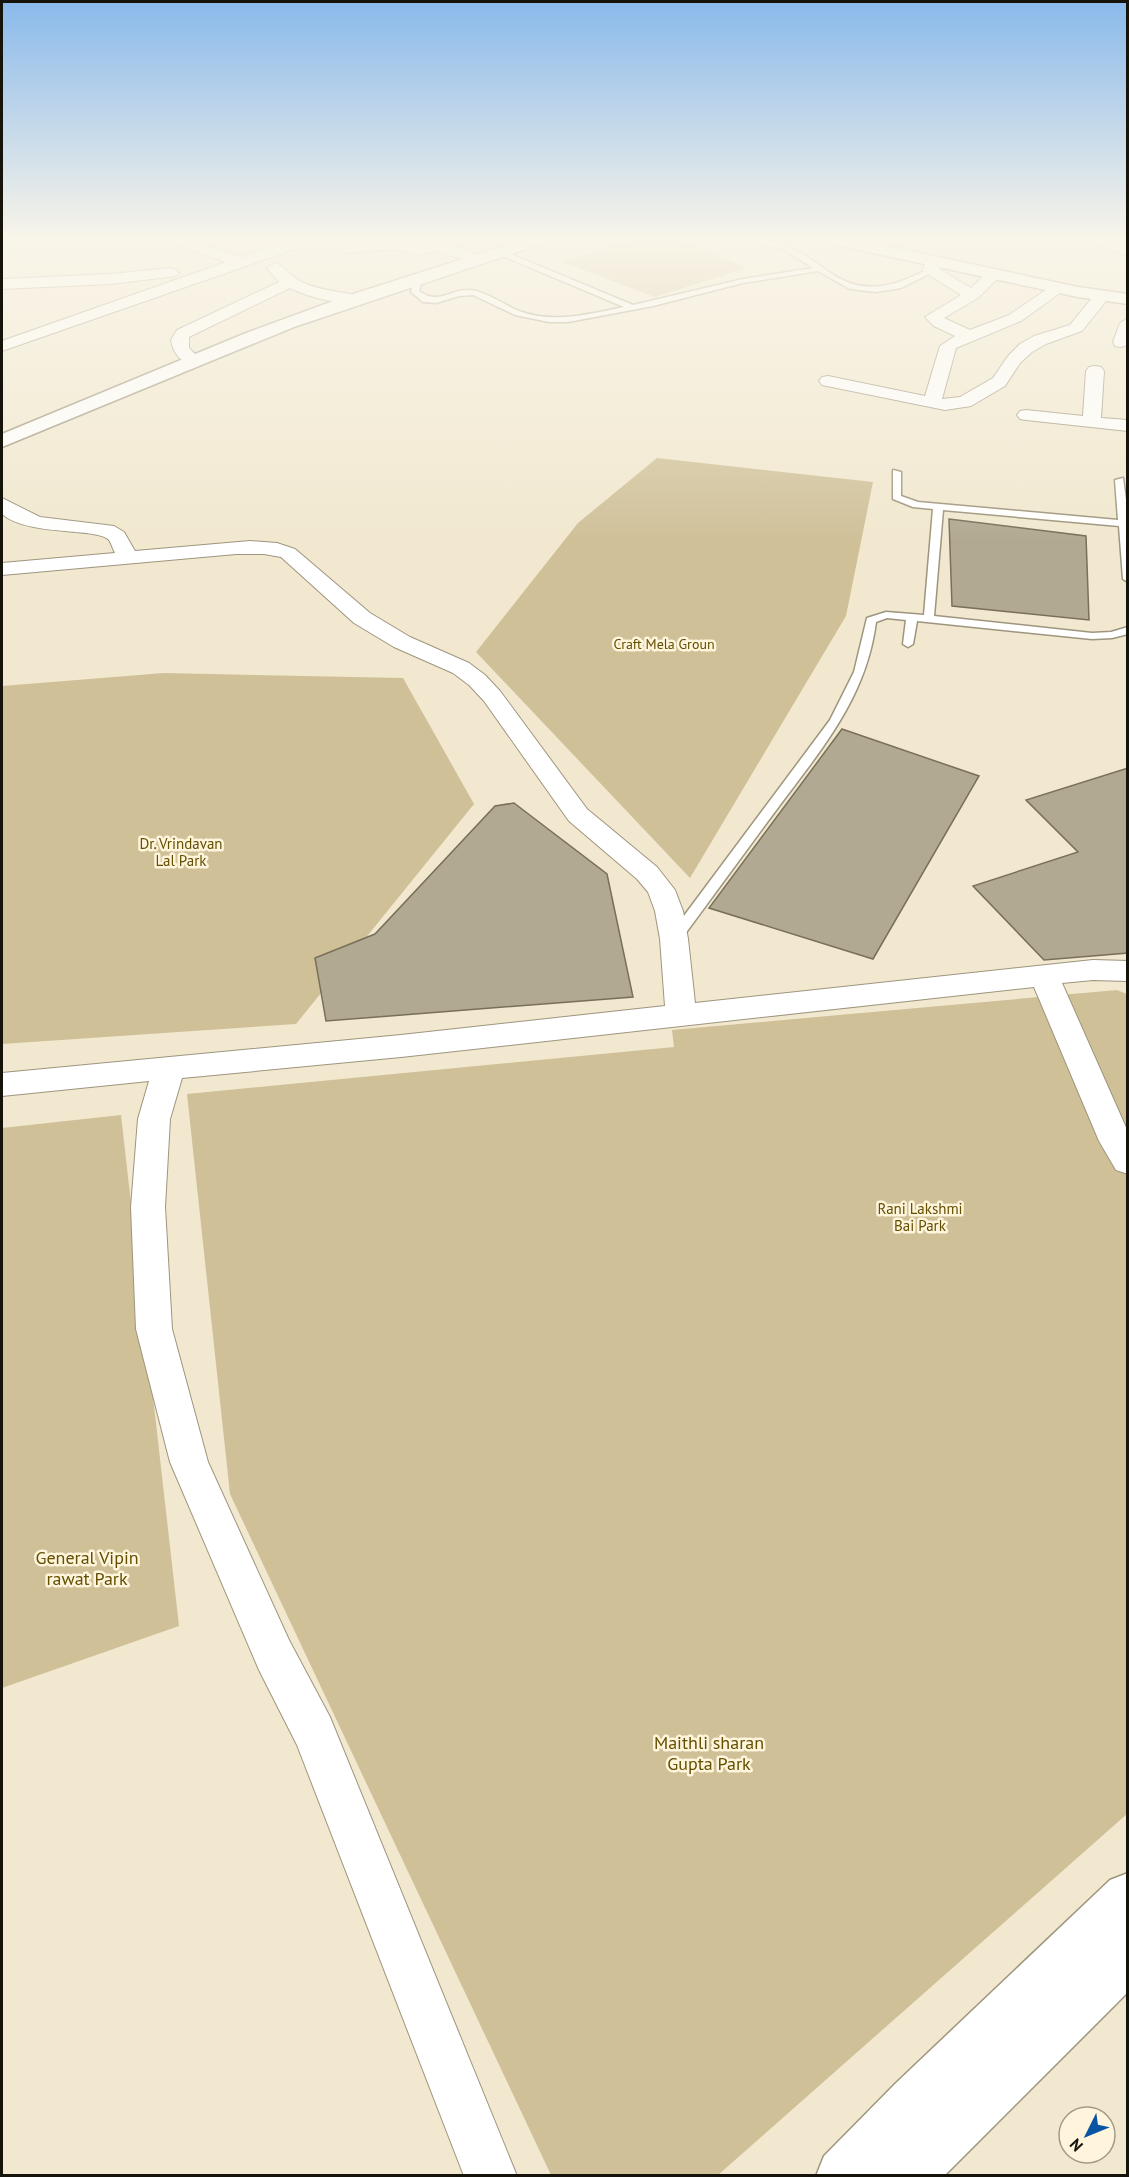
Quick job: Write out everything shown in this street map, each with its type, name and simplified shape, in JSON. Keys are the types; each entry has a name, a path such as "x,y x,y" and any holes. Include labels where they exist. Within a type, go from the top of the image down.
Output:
{"street":[{"path":"2,346 23,339"},
{"path":"180,339 181,349 192,360"},
{"path":"2,441 192,360 248,339"},
{"path":"932,402 948,346 964,339"},
{"path":"828,381 945,405 965,402 999,382 1019,354 1044,339"},
{"path":"1092,422 1095,371"},
{"path":"1026,415 1128,426"},
{"path":"2,504 20,519 33,523 107,530 117,536 128,558"},
{"path":"2,569 224,550 278,549 288,553 355,612 383,631 461,668 477,680 492,696 578,815 647,873 661,890 669,911 681,1015"},
{"path":"2,1084 681,1015 1093,970 1128,971"},
{"path":"1044,975 1115,1141 1128,1161"},
{"path":"170,1068 154,1119 148,1207 154,1329 189,1462 274,1655 314,1733 491,2175"},
{"path":"844,2175 915,2102 1128,1898"},
{"path":"906,2175 1128,1956"}],"lane":[{"path":"896,472 896,496 916,505 1123,523"},
{"path":"1120,480 1128,579"},
{"path":"928,619 938,507"},
{"path":"674,939 839,716 864,665 870,641 871,620 886,615 1092,636 1112,635 1128,630"},
{"path":"908,644 912,617"}],"green space":[{"name":"Craft Mela Groun","path":"657,458 873,482 846,616 690,878 476,652 578,523"},
{"name":"Dr. Vrindavan Lal Park","path":"164,673 403,678 474,804 296,1024 2,1044 2,686"},
{"name":"Maithli sharan Gupta Park","path":"1117,990 1127,994 1127,1814 718,2175 551,2175 230,1494 187,1094 674,1047 672,1030"},
{"name":"General Vipin rawat Park","path":"121,1115 179,1626 2,1688 2,1128"}],"building":[{"path":"949,519 1086,536 1089,620 952,606"},
{"path":"842,729 979,776 873,959 709,908"},
{"path":"1128,768 1128,953 1044,960 973,886 1078,852 1026,800"},
{"path":"514,803 607,874 633,997 326,1021 315,958 375,934 495,806"}],"park label":[{"name":"Rani Lakshmi Bai Park","path":"920,1218"}]}
